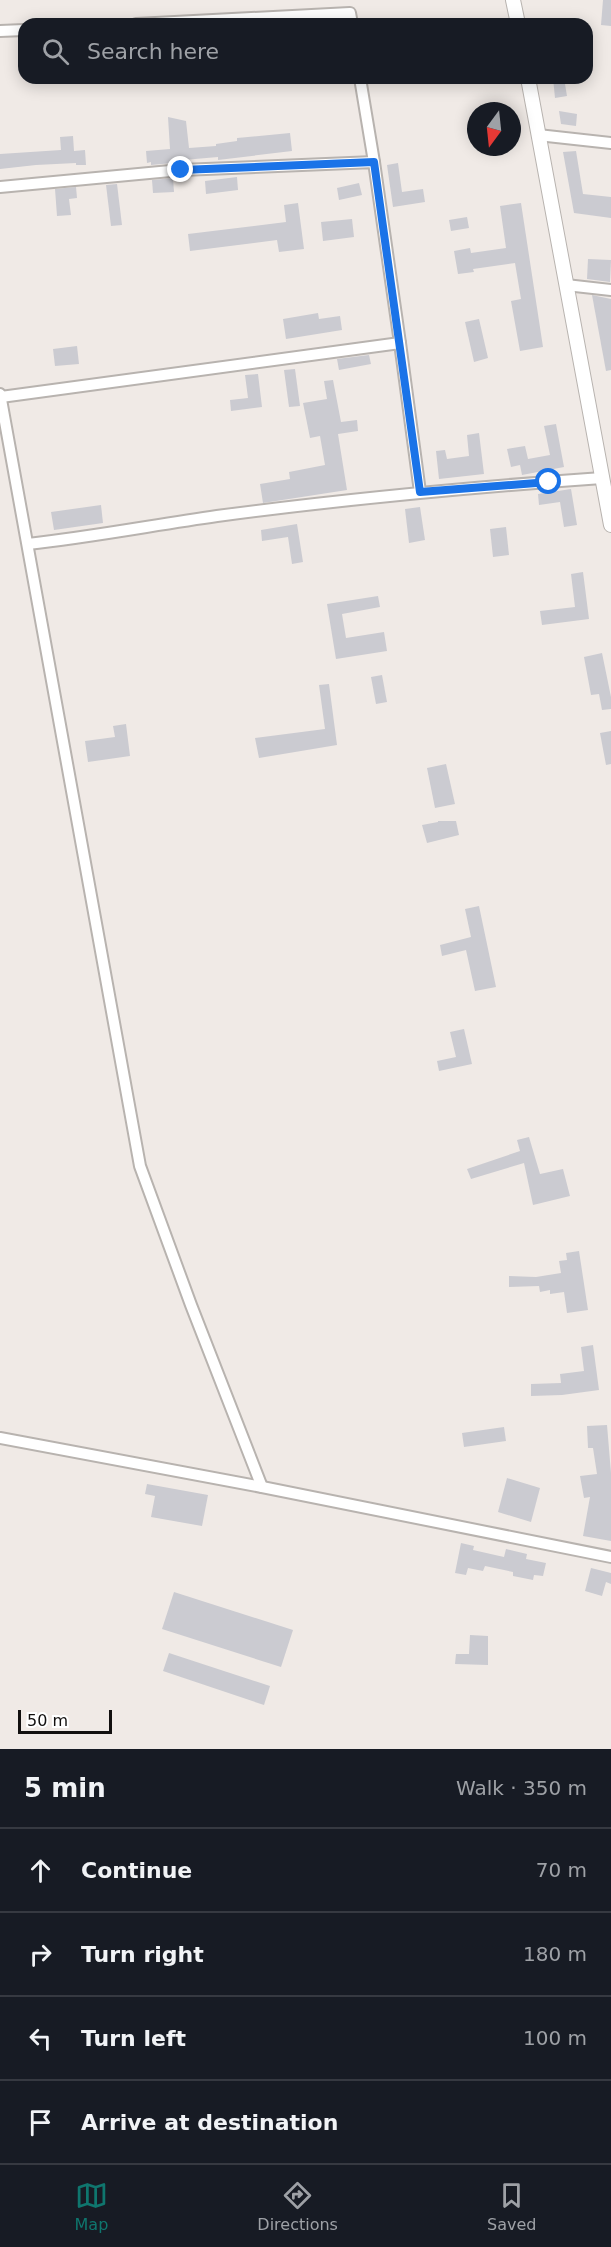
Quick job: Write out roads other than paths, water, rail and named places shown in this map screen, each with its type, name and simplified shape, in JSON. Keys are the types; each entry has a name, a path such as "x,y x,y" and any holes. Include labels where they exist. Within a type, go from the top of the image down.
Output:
{"street":[{"path":"513,0 517,18"},
{"path":"253,18 350,13 351,18"},
{"path":"0,31 18,30"},
{"path":"361,84 420,492"},
{"path":"529,84 566,285 604,456 602,478 611,525"},
{"path":"538,135 611,143"},
{"path":"0,187 181,170 374,162"},
{"path":"566,285 611,290"},
{"path":"262,1487 140,1166 0,396 400,344"},
{"path":"28,543 67,540 227,515 420,492 602,478"},
{"path":"0,1438 262,1487 611,1557"}]}
